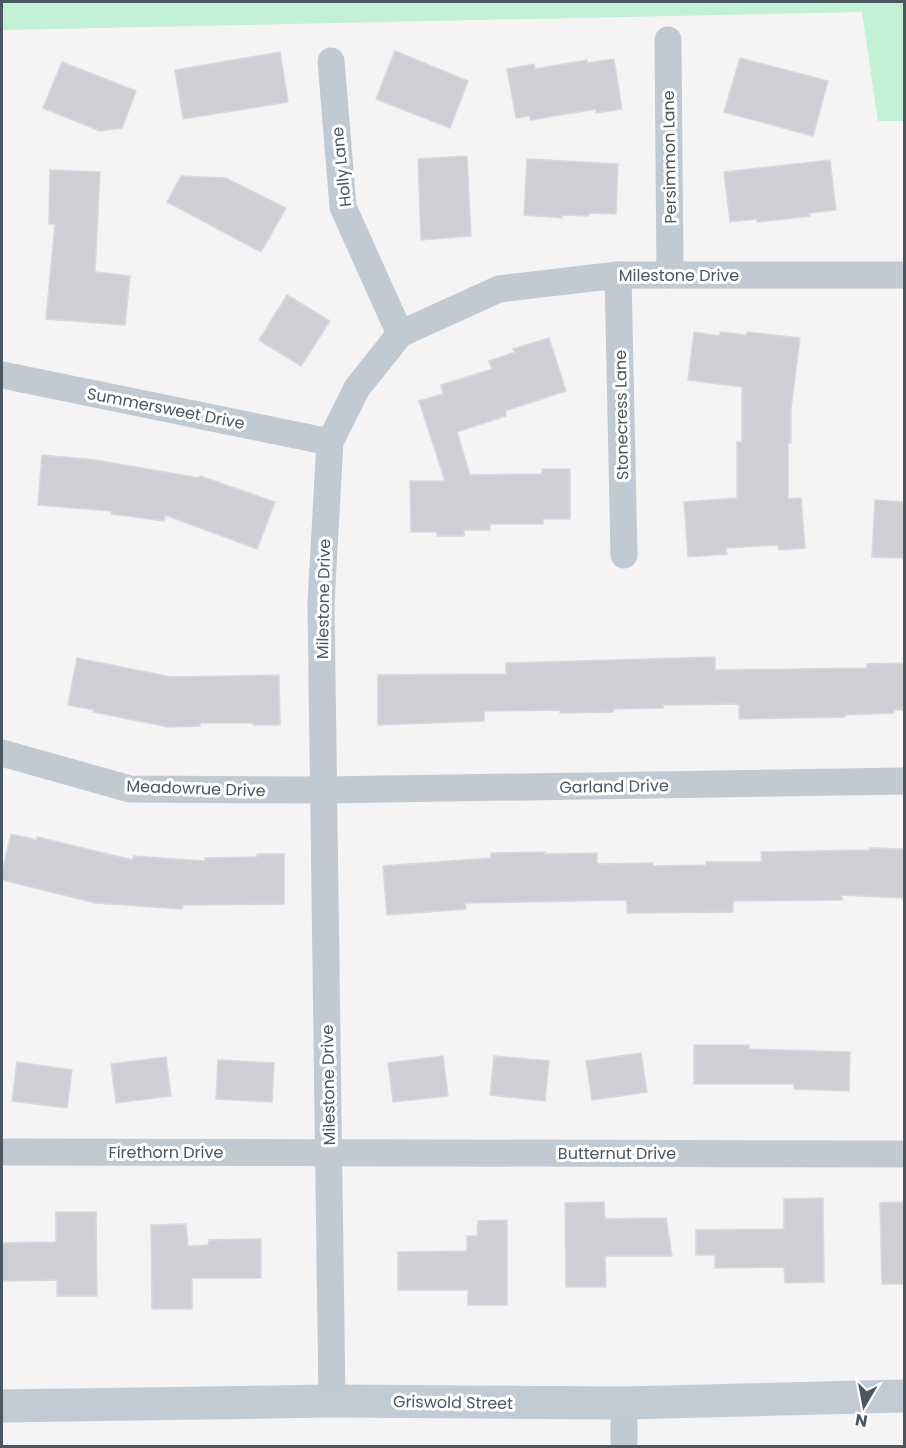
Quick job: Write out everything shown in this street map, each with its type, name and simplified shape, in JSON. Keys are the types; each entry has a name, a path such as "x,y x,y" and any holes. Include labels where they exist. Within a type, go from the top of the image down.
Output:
{"main road":[{"name":"Griswold Street","path":"2,1406 332,1401 624,1403 904,1396"}],"street":[{"name":"Persimmon Lane","path":"668,40 670,275"},
{"name":"Holly Lane","path":"331,61 343,207 400,334"},
{"name":"Milestone Drive","path":"332,1401 321,603 330,442 357,388 400,334 499,289 618,275 904,274"},
{"name":"Stonecress Lane","path":"618,275 624,555"},
{"name":"Summersweet Drive","path":"2,375 330,442"},
{"name":"Meadowrue Drive","path":"2,753 130,789 324,790"},
{"name":"Garland Drive","path":"324,790 904,781"},
{"name":"Firethorn Drive","path":"2,1152 330,1152"},
{"name":"Butternut Drive","path":"330,1152 904,1154"},
{"path":"624,1403 624,1446"}],"green space":[{"path":"2,2 904,2 904,121 878,121 862,12 2,30"}],"building":[{"path":"395,51 468,81 450,128 376,99"},
{"path":"280,52 288,102 183,119 175,70"},
{"path":"740,58 828,81 813,136 724,112"},
{"path":"614,59 622,109 596,113 596,109 530,120 530,116 516,118 507,69 534,64 535,69 587,60 587,63"},
{"path":"62,62 136,91 122,128 100,131 43,108"},
{"path":"467,156 471,236 421,240 418,159"},
{"path":"527,159 618,164 616,214 562,215 562,218 524,215"},
{"path":"830,160 836,210 809,213 810,216 757,222 757,219 730,222 724,172"},
{"path":"50,170 100,172 95,272 130,276 125,325 46,319 55,224 49,224"},
{"path":"181,176 226,178 286,208 261,252 167,202"},
{"path":"287,295 330,321 301,366 259,340"},
{"path":"694,332 720,336 720,332 746,335 747,332 800,338 791,409 791,443 788,443 788,499 801,498 805,548 779,550 778,545 726,548 727,554 688,557 684,502 737,498 737,442 742,442 742,387 688,380"},
{"path":"549,338 566,391 505,411 506,416 457,432 470,475 542,474 542,469 570,469 570,519 543,519 543,524 490,524 490,530 464,530 464,536 437,536 437,532 411,532 410,481 445,481 419,401 443,394 441,385 492,369 489,361 515,352 513,349"},
{"path":"42,455 96,460 199,478 200,476 275,502 257,549 165,515 164,521 111,514 112,511 38,505"},
{"path":"875,500 904,502 904,558 872,557"},
{"path":"715,657 715,670 867,668 867,664 904,663 904,710 894,710 894,713 845,715 845,717 739,719 739,704 663,705 663,708 613,709 613,712 484,711 484,721 378,725 378,675 506,674 506,663"},
{"path":"77,658 171,677 279,675 280,725 200,723 200,726 168,727 68,705"},
{"path":"11,834 37,840 37,837 133,860 133,856 205,861 205,858 284,854 284,904 183,905 182,909 96,903 2,880"},
{"path":"870,848 904,849 904,898 842,895 842,900 733,901 733,912 627,913 627,900 465,903 466,909 387,915 383,866 491,858 491,853 545,852 545,854 597,853 597,864 706,865 706,862 762,862 761,852 870,850"},
{"path":"694,1045 749,1045 749,1049 850,1052 849,1091 794,1089 794,1084 694,1084"},
{"path":"641,1053 647,1092 592,1100 586,1061"},
{"path":"443,1056 448,1096 393,1102 388,1063"},
{"path":"494,1056 549,1061 545,1101 490,1095"},
{"path":"166,1057 171,1096 116,1103 111,1064"},
{"path":"218,1060 274,1063 272,1102 216,1099"},
{"path":"17,1062 72,1070 67,1108 12,1101"},
{"path":"823,1198 824,1282 785,1283 784,1267 715,1268 715,1255 696,1255 696,1230 784,1229 784,1199"},
{"path":"604,1202 605,1219 666,1218 672,1256 605,1256 606,1287 566,1287 565,1203"},
{"path":"904,1202 904,1284 882,1284 880,1203"},
{"path":"56,1212 96,1212 97,1296 57,1296 57,1280 2,1281 2,1243 56,1242"},
{"path":"507,1220 507,1305 468,1305 468,1290 398,1290 398,1252 467,1251 467,1236 477,1236 478,1221"},
{"path":"186,1224 188,1246 208,1245 209,1240 261,1239 261,1278 192,1278 192,1309 152,1309 151,1225"}]}
